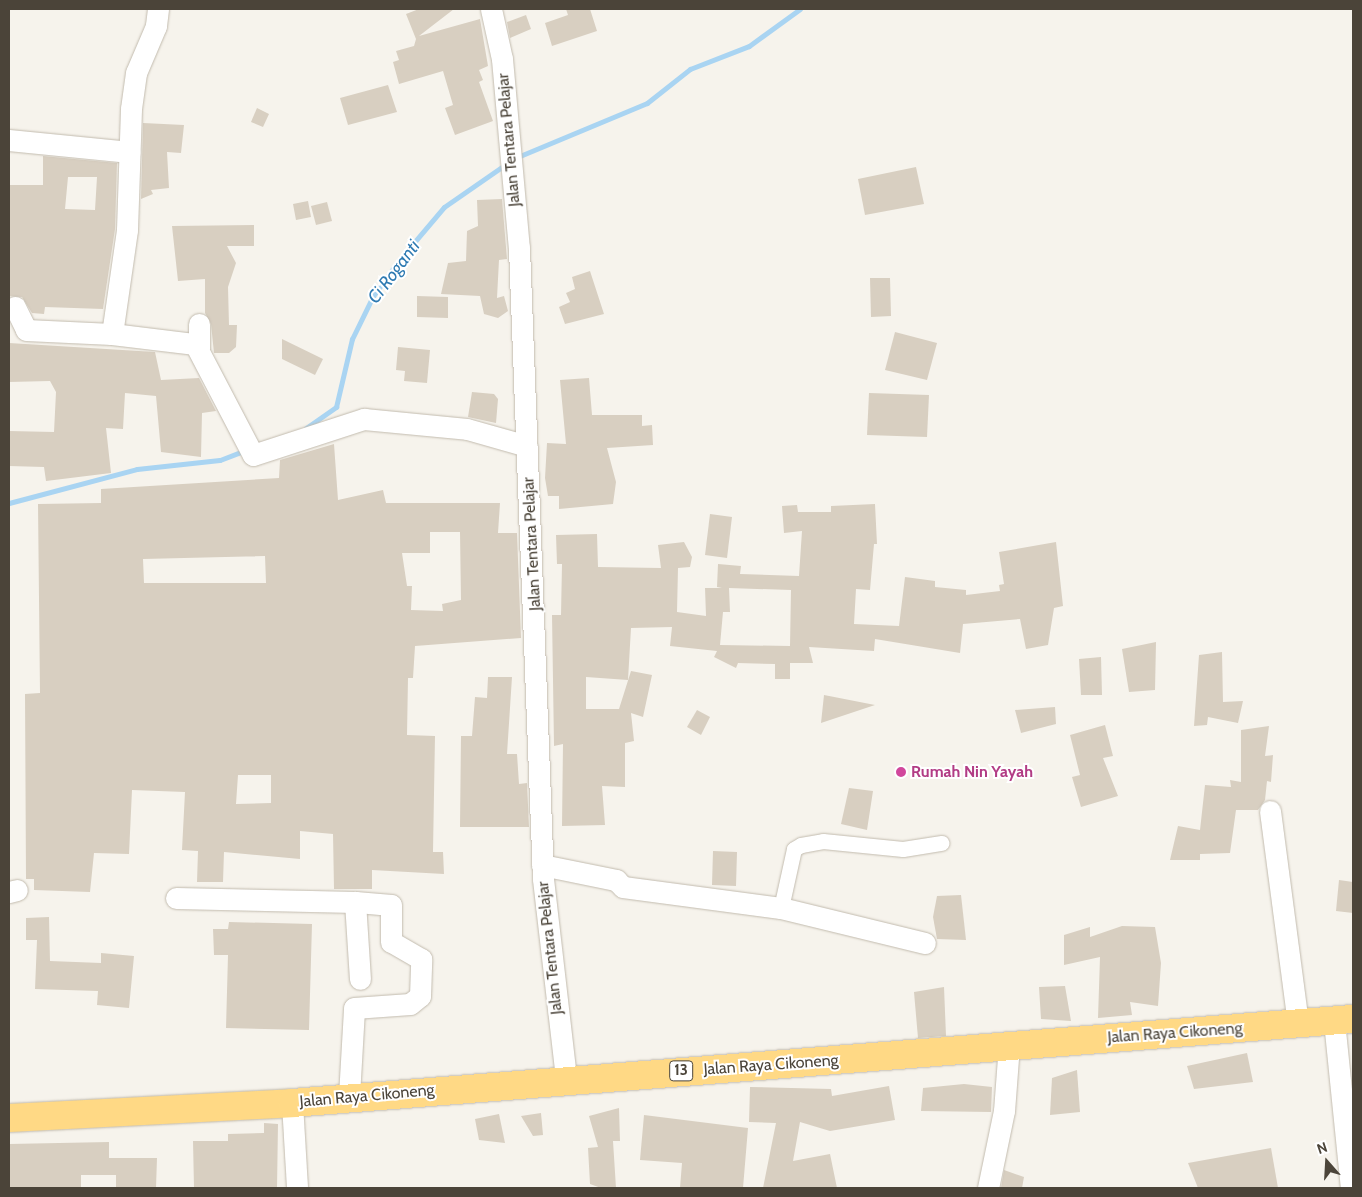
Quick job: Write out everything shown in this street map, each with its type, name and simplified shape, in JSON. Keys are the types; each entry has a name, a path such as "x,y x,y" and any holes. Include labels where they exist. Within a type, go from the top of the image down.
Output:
{"highway":[{"name":"Jalan Raya Cikoneng","path":"9,1118 292,1103 349,1096 1343,1020"}],"street":[{"path":"112,334 127,230 129,152 136,73 156,26 158,9"},
{"name":"Jalan Tentara Pelajar","path":"491,9 512,169 527,446 542,865 566,1080"},
{"path":"9,140 129,152"},
{"path":"15,307 26,330 187,340 199,348"},
{"path":"199,324 199,348 248,447 268,453 364,419 466,429 527,446"},
{"path":"1270,811 1298,1023"},
{"path":"781,908 794,849 801,845 823,841 903,849 942,843"},
{"path":"542,865 616,880 623,887 781,908 925,943"},
{"path":"176,898 355,902 391,905 391,942 418,954 421,979 416,1002 354,1008 349,1096"},
{"path":"355,902 360,980"},
{"path":"1343,1020 1352,1188"},
{"path":"988,1188 1004,1111 1009,1045"},
{"path":"292,1103 297,1188"}],"building":[{"path":"419,9 454,9 419,36 480,19 488,66 479,70 483,80 479,82 493,121 455,135 445,108 453,105 443,71 399,84 393,62 399,60 396,51 414,46 416,39 406,14"},
{"path":"566,9 590,9 597,31 552,46 545,23 568,15"},
{"path":"526,15 531,29 510,38 507,22"},
{"path":"388,85 397,112 348,125 340,98"},
{"path":"257,108 269,114 263,127 251,122"},
{"path":"143,123 184,125 181,153 167,152 169,188 151,190 153,194 141,199"},
{"path":"43,156 117,163 115,229 103,309 45,307 44,314 32,313 22,297 9,296 9,185 43,185","holes":["68,177 97,177 95,210 65,209"]},
{"path":"916,167 924,204 865,215 858,179"},
{"path":"502,199 507,259 499,260 497,298 504,296 508,311 498,318 484,314 480,296 441,294 448,263 466,261 467,231 478,226 477,200"},
{"path":"308,201 311,217 296,220 293,204"},
{"path":"327,202 332,221 316,225 311,206"},
{"path":"254,225 254,246 227,246 236,263 228,287 229,325 237,325 236,347 229,353 214,353 211,324 205,313 205,279 178,281 172,226"},
{"path":"590,271 604,314 565,324 559,307 570,302 566,293 575,289 572,277"},
{"path":"870,278 890,278 891,316 871,317"},
{"path":"417,296 448,297 448,318 417,317"},
{"path":"895,332 937,343 927,380 885,370"},
{"path":"282,339 323,359 315,375 282,359"},
{"path":"9,343 155,352 161,380 199,378 216,411 202,413 201,457 161,452 156,396 125,393 123,429 106,428 111,473 46,481 44,467 9,466 9,431 54,432 56,392 50,381 9,382"},
{"path":"398,347 430,350 427,383 404,381 405,371 396,370"},
{"path":"589,378 592,415 642,415 642,426 652,425 653,445 607,448 616,482 613,504 559,509 559,496 548,496 545,478 547,443 566,444 560,380"},
{"path":"472,392 494,394 498,399 496,423 468,417"},
{"path":"869,393 929,395 927,437 867,435"},
{"path":"334,444 338,500 383,490 386,503 500,503 498,533 517,533 521,638 415,646 413,678 408,678 407,735 435,736 433,852 443,852 444,874 372,870 372,889 334,889 333,834 300,831 300,859 224,852 223,882 197,882 198,851 182,850 185,792 132,790 129,854 94,853 90,892 34,890 34,879 26,879 25,694 40,693 38,504 101,503 101,489 279,478 280,460","holes":["430,532 460,532 461,600 442,604 443,611 411,610 412,586 407,586 402,553 430,553","265,556 266,583 144,583 143,559","238,775 271,775 271,803 236,804"]},
{"path":"875,504 877,544 874,544 870,590 856,589 854,624 899,626 905,577 935,581 935,587 966,590 966,595 1000,591 999,585 1004,584 999,552 1056,542 1063,606 1054,608 1048,645 1026,649 1020,619 963,624 960,653 875,639 874,651 809,647 813,663 790,663 790,679 775,679 775,664 738,663 736,668 714,657 717,651 670,646 672,627 631,628 628,680 586,677 586,709 619,709 631,671 652,675 643,717 631,713 634,741 625,743 625,787 602,786 605,825 562,826 563,744 554,746 552,615 561,615 562,564 557,564 556,535 597,534 598,567 661,568 658,545 684,542 692,557 690,567 678,568 677,612 706,616 705,588 722,588 717,587 718,564 741,566 740,574 799,576 802,531 784,533 782,506 797,505 798,512 831,512 831,506","holes":["729,588 791,590 790,646 720,645 723,612 730,612"]},
{"path":"710,514 732,517 727,558 705,555"},
{"path":"1156,642 1155,690 1129,692 1122,649"},
{"path":"1222,652 1223,702 1243,701 1238,723 1208,717 1207,725 1194,726 1199,655"},
{"path":"1101,657 1102,695 1081,695 1079,659"},
{"path":"488,677 512,677 507,754 517,754 519,784 527,783 529,827 460,827 461,736 472,736 475,697 487,698"},
{"path":"824,695 875,705 821,723"},
{"path":"1055,707 1056,724 1021,733 1015,710"},
{"path":"697,710 710,717 701,735 687,727"},
{"path":"1105,725 1113,756 1103,758 1118,796 1081,807 1072,777 1080,775 1070,735"},
{"path":"1269,726 1265,756 1273,755 1271,782 1267,781 1265,800 1258,810 1236,810 1230,853 1200,854 1200,860 1170,860 1178,826 1200,830 1205,785 1231,787 1230,780 1241,782 1241,730"},
{"path":"849,788 873,791 867,830 841,824"},
{"path":"713,851 737,852 736,886 712,885"},
{"path":"1339,880 1353,882 1353,913 1336,911"},
{"path":"961,895 966,940 937,939 933,917 937,896"},
{"path":"49,917 50,961 101,963 101,953 134,956 129,1008 97,1005 98,991 35,989 37,940 26,940 26,918"},
{"path":"229,922 312,924 309,1030 226,1028 228,955 214,955 213,929 228,929"},
{"path":"1122,926 1155,927 1161,963 1158,1006 1130,1002 1132,1015 1098,1018 1100,957 1064,965 1064,935 1090,927 1090,937"},
{"path":"1065,986 1071,1021 1041,1019 1039,987"},
{"path":"944,987 946,1036 918,1038 914,992"},
{"path":"1247,1053 1253,1082 1194,1089 1187,1066"},
{"path":"1077,1070 1080,1112 1050,1115 1052,1078"},
{"path":"964,1084 992,1087 991,1112 921,1111 923,1088"},
{"path":"889,1086 895,1120 830,1131 800,1122 793,1161 830,1154 837,1188 763,1188 776,1123 749,1122 750,1087 831,1089 832,1096"},
{"path":"619,1108 620,1141 613,1141 616,1188 601,1188 590,1184 588,1148 598,1147 589,1116"},
{"path":"541,1113 543,1135 533,1136 521,1116"},
{"path":"499,1114 505,1143 479,1140 475,1119"},
{"path":"644,1115 748,1128 743,1188 680,1188 682,1163 640,1160"},
{"path":"264,1123 278,1124 277,1188 194,1188 193,1141 228,1141 228,1134 264,1133"},
{"path":"109,1142 109,1158 157,1158 156,1188 116,1188 116,1175 81,1175 81,1188 9,1188 9,1144"},
{"path":"1271,1148 1278,1188 1198,1188 1188,1163"},
{"path":"1004,1170 1024,1177 1022,1188 1001,1188"}],"waterway":[{"name":"Ci Roganti","path":"515,158 647,103 690,69 749,46 800,9"},
{"name":"Ci Roganti","path":"306,428 336,407 352,339 373,296 400,259 444,207 506,164"},
{"name":"Ci Roganti","path":"9,503 137,469 220,460 244,451"}],"place":[{"name":"Rumah Nin Yayah","path":"901,772"}]}
